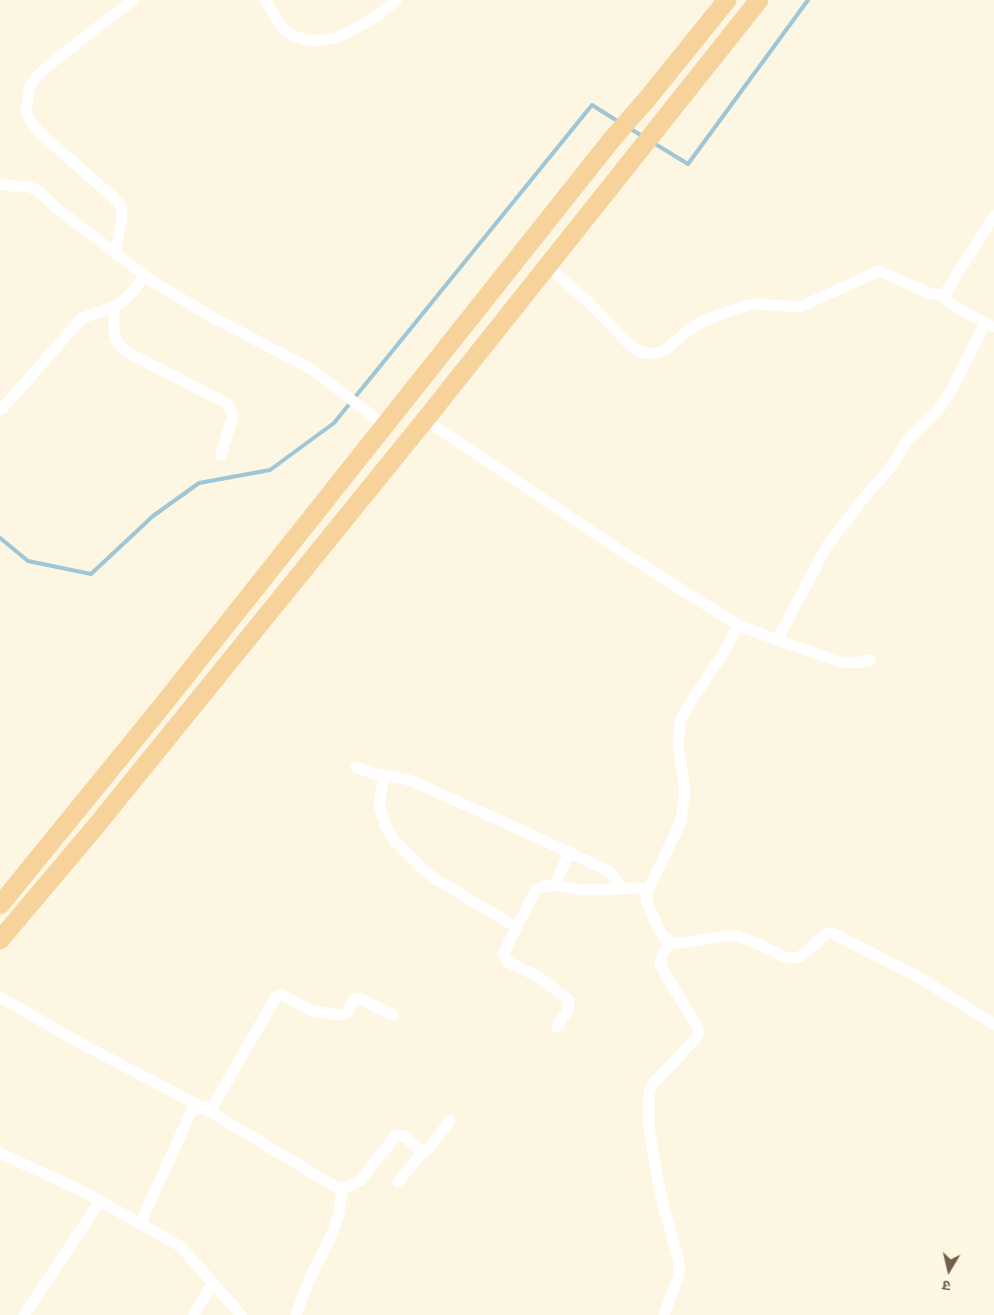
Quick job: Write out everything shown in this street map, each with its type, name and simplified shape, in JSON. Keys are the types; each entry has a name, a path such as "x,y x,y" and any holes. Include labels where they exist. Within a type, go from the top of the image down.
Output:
{"highway":[{"path":"0,905 162,706 613,138 728,0"},
{"path":"0,940 102,819 426,420 760,0"}],"street":[{"path":"116,254 122,212 120,205 42,135 32,124 26,111 30,86 39,74 133,0"},
{"path":"265,0 282,28 292,35 316,41 336,38 350,31 376,17 396,0"},
{"path":"0,184 18,187 27,186 37,190 59,210 144,276 214,318 313,370 384,425"},
{"path":"945,296 994,216"},
{"path":"548,267 586,300 632,347 640,352 649,354 659,353 700,322 722,314 748,305 758,304 800,307 879,271 929,294 945,296"},
{"path":"1,410 82,318 114,307 127,298 144,276"},
{"path":"777,640 828,546 863,499 890,468 910,438 939,409 989,325 953,305 945,296"},
{"path":"114,307 114,330 116,340 121,347 127,352 228,404 232,416 221,455"},
{"path":"426,420 633,559 738,624 777,640 842,662 853,663 870,660"},
{"path":"738,624 724,652 686,709 680,722 678,743 685,792 681,819 646,894 647,902 664,938 682,943 736,936 754,942 782,956 796,958 801,956 826,934 832,933 920,978 994,1024"},
{"path":"356,768 422,784 608,871 621,888"},
{"path":"384,776 379,805 385,825 394,840 424,871 516,926"},
{"path":"554,885 570,852"},
{"path":"558,1027 568,1010 569,1000 539,977 508,962 503,954 536,889 554,885 582,890 648,888"},
{"path":"664,1315 679,1274 680,1262 662,1204 649,1128 649,1093 652,1085 694,1041 699,1032 660,963 664,952 673,942"},
{"path":"140,1224 192,1110 214,1106 276,997 279,995 286,996 306,1009 317,1012 345,1014 350,1009 354,999 358,998 393,1015"},
{"path":"0,997 76,1041 204,1108 336,1187 342,1189 361,1180 396,1135 405,1137 424,1151"},
{"path":"398,1182 450,1122"},
{"path":"0,1153 100,1201 180,1246 241,1315"},
{"path":"296,1315 309,1280 333,1232 339,1213 342,1189"},
{"path":"24,1315 100,1201"},
{"path":"194,1315 213,1282"}],"waterway":[{"path":"652,142 688,164 808,0"},
{"path":"0,538 28,561 91,574 153,516 199,483 270,470 334,423 592,105 619,122"},
{"path":"629,128 644,137"}]}
